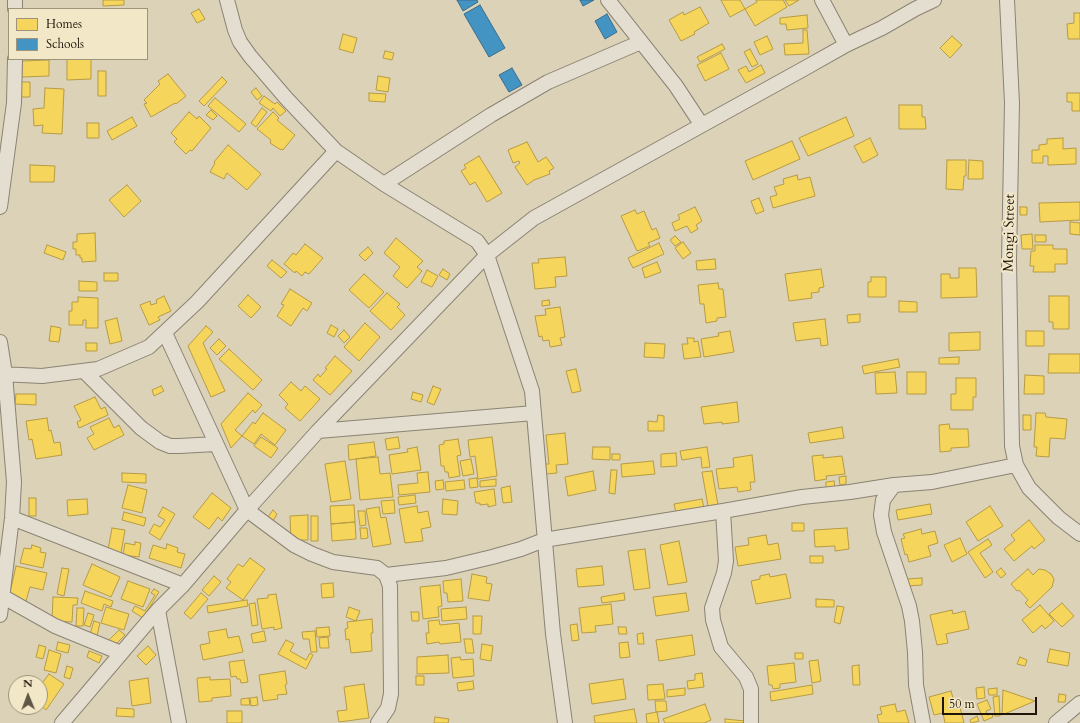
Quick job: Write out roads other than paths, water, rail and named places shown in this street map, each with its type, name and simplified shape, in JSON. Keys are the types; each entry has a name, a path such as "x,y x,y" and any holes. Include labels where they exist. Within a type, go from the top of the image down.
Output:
{"street":[{"path":"227,0 235,30 240,42 250,56 286,98 336,151 384,184 477,241 488,255 532,391 553,634 565,723"},
{"path":"608,0 676,86 701,124"},
{"path":"822,0 846,46"},
{"path":"62,723 158,610 183,585 247,510 318,431 488,255 534,218 701,124 934,0"},
{"name":"Mongi Street","path":"1007,0 1012,103 1009,260 1010,404 1012,446 1016,465 1029,488 1059,518 1080,534"},
{"path":"384,184 491,115 548,82 641,42"},
{"path":"0,206 14,103 15,60"},
{"path":"2,374 42,376 98,369 149,347 197,302 336,151"},
{"path":"165,332 247,510 294,545 312,554 333,562 377,568 386,575 390,586 391,694 388,708 378,723"},
{"path":"0,342 14,482 12,518 1,595 0,615"},
{"path":"84,371 141,428 160,442 170,446 216,444"},
{"path":"318,431 534,413"},
{"path":"386,575 446,568 521,549 544,540 802,497 850,492 894,485 932,482 1016,465"},
{"path":"894,485 883,500 880,515 886,540 910,606 915,652 916,685 923,723"},
{"path":"723,511 726,561 724,573 712,608 712,620 721,647 746,677 751,689 751,723"},
{"path":"12,518 183,585"},
{"path":"1,595 55,626 121,653"},
{"path":"158,610 179,723"},
{"path":"1056,723 1080,703"}]}
